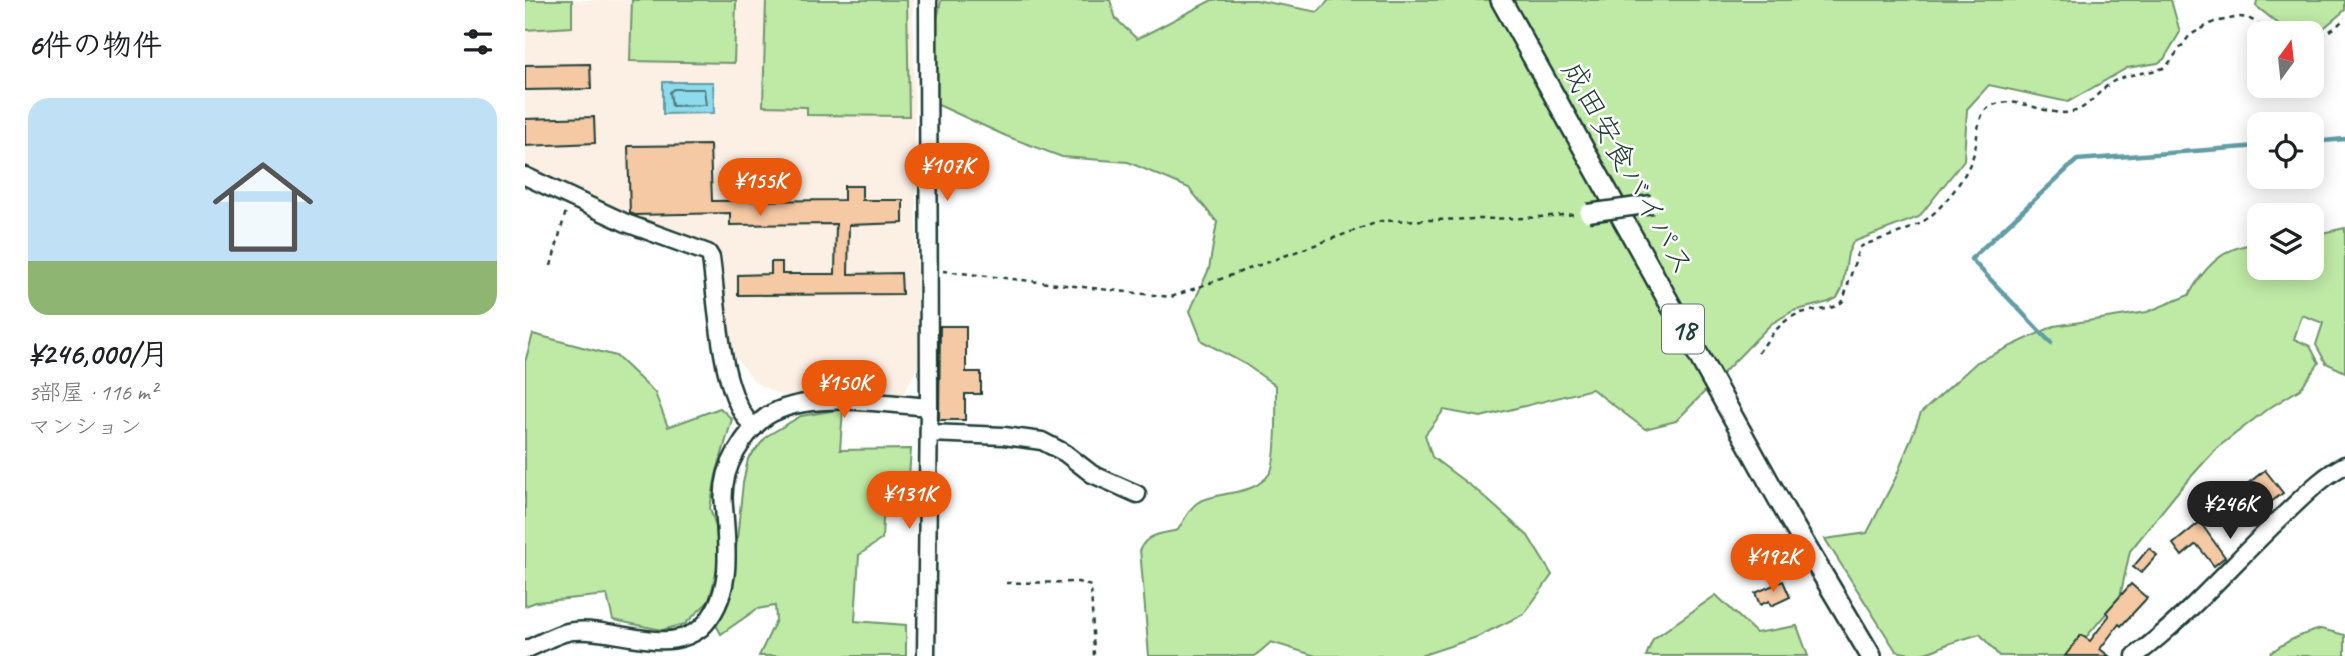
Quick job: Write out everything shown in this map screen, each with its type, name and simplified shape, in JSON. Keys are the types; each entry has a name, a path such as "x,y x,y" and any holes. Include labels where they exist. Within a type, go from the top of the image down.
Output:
{"main road":[{"name":"成田安食バイパス","path":"1501,0 1783,506 1871,656"}],"street":[{"path":"926,656 929,433 928,0"},
{"path":"525,176 626,223 708,253 711,258 730,391 745,419 754,428"},
{"path":"1588,214 1652,204"},
{"path":"525,650 570,631 583,631 637,642 665,643 683,639 700,629 722,596 726,572 727,531 723,504 729,465 743,441 767,416 784,408 813,403 849,402 929,407"},
{"path":"929,433 1042,441 1055,446 1091,474 1137,494"},
{"path":"2135,656 2162,636 2313,488 2345,465"}],"path":[{"path":"1758,353 1784,321 1802,313 1830,308 1843,301 1859,248 1920,224 1947,198 1969,167 1983,113 1987,109 1997,105 2020,104 2072,112 2116,80 2165,66 2189,35 2214,22 2240,17 2254,21"},
{"path":"2324,34 2345,18"},
{"path":"551,266 570,198"},
{"path":"929,270 1171,297 1381,221 1588,214"},
{"path":"1006,583 1079,582 1091,586 1094,656"}],"shaded area":[{"path":"572,0 913,0 918,366 901,398 780,395 756,383 736,358 727,333 720,253 626,217 525,167 525,30 572,27"}],"green space":[{"path":"525,0 572,0 572,27 525,30"},
{"path":"632,0 736,0 734,63 630,61"},
{"path":"766,0 907,0 909,116 807,115 807,107 763,106"},
{"path":"941,0 1110,0 1116,19 1137,39 1212,0 1256,0 1318,12 1329,0 2171,0 2180,32 2164,59 2158,63 2127,68 2068,102 1989,85 1967,109 1964,160 1919,217 1853,242 1848,253 1842,289 1837,298 1793,311 1771,324 1676,421 1645,429 1592,389 1481,417 1444,410 1425,435 1432,457 1480,493 1528,536 1552,575 1524,614 1477,637 1420,656 1316,656 1271,642 1255,656 1149,656 1140,549 1151,537 1178,530 1197,503 1246,490 1263,481 1270,473 1275,445 1276,386 1245,364 1202,341 1190,311 1209,269 1217,222 1189,188 1128,162 1062,157 1006,136 934,103 929,59"},
{"path":"2257,0 2345,0 2345,10 2324,28 2324,21 2275,21 2256,6"},
{"path":"2345,228 2345,372 2326,363 2316,345 2323,323 2302,315 2294,339 2310,346 2319,363 2300,389 2266,410 2217,448 2180,489 2130,551 2120,597 2087,636 2076,656 1999,656 1980,634 1925,653 1896,651 1825,539 1867,533 1896,477 1921,413 1977,362 2054,326 2147,312 2189,295 2201,275 2217,259 2236,248 2247,245 2247,280 2324,280 2324,232"},
{"path":"533,334 616,356 655,393 668,427 720,408 732,419 710,508 716,527 719,562 709,601 685,624 662,630 613,620 607,595 536,602 525,606 525,362"},
{"path":"843,409 840,450 911,449 909,477 885,480 882,539 859,555 855,621 906,625 906,656 759,656 776,620 775,606 757,609 721,634 715,623 731,595 748,459 767,436 801,416"},
{"path":"1716,595 1756,633 1797,626 1808,656 1646,656 1653,639"},
{"path":"2321,629 2345,635 2345,656 2267,656 2293,639"}],"water":[{"path":"663,82 713,82 714,113 663,114"}],"building":[{"path":"590,64 591,89 525,90 525,65"},
{"path":"594,117 595,143 525,146 525,119"},
{"path":"710,145 712,201 844,200 844,186 862,186 862,200 903,200 903,223 849,225 848,274 901,273 902,294 738,295 738,275 771,274 771,262 782,262 782,274 835,274 836,224 730,225 730,213 630,213 628,146"},
{"path":"940,326 966,326 966,372 981,372 981,394 965,394 965,420 939,420"},
{"path":"2265,470 2283,493 2267,505 2264,502 2255,509 2240,490"},
{"path":"2200,522 2225,557 2214,566 2198,546 2195,545 2182,556 2173,544"},
{"path":"2149,548 2157,555 2141,573 2133,567"},
{"path":"1783,581 1790,597 1771,606 1769,601 1760,605 1755,593"},
{"path":"2131,584 2147,598 2121,626 2119,624 2100,649 2109,656 2065,656 2081,635 2090,641 2109,616 2106,612"}],"waterway":[{"path":"2324,141 2345,139"},
{"path":"2051,343 1971,259 2077,160 2247,147"}]}
